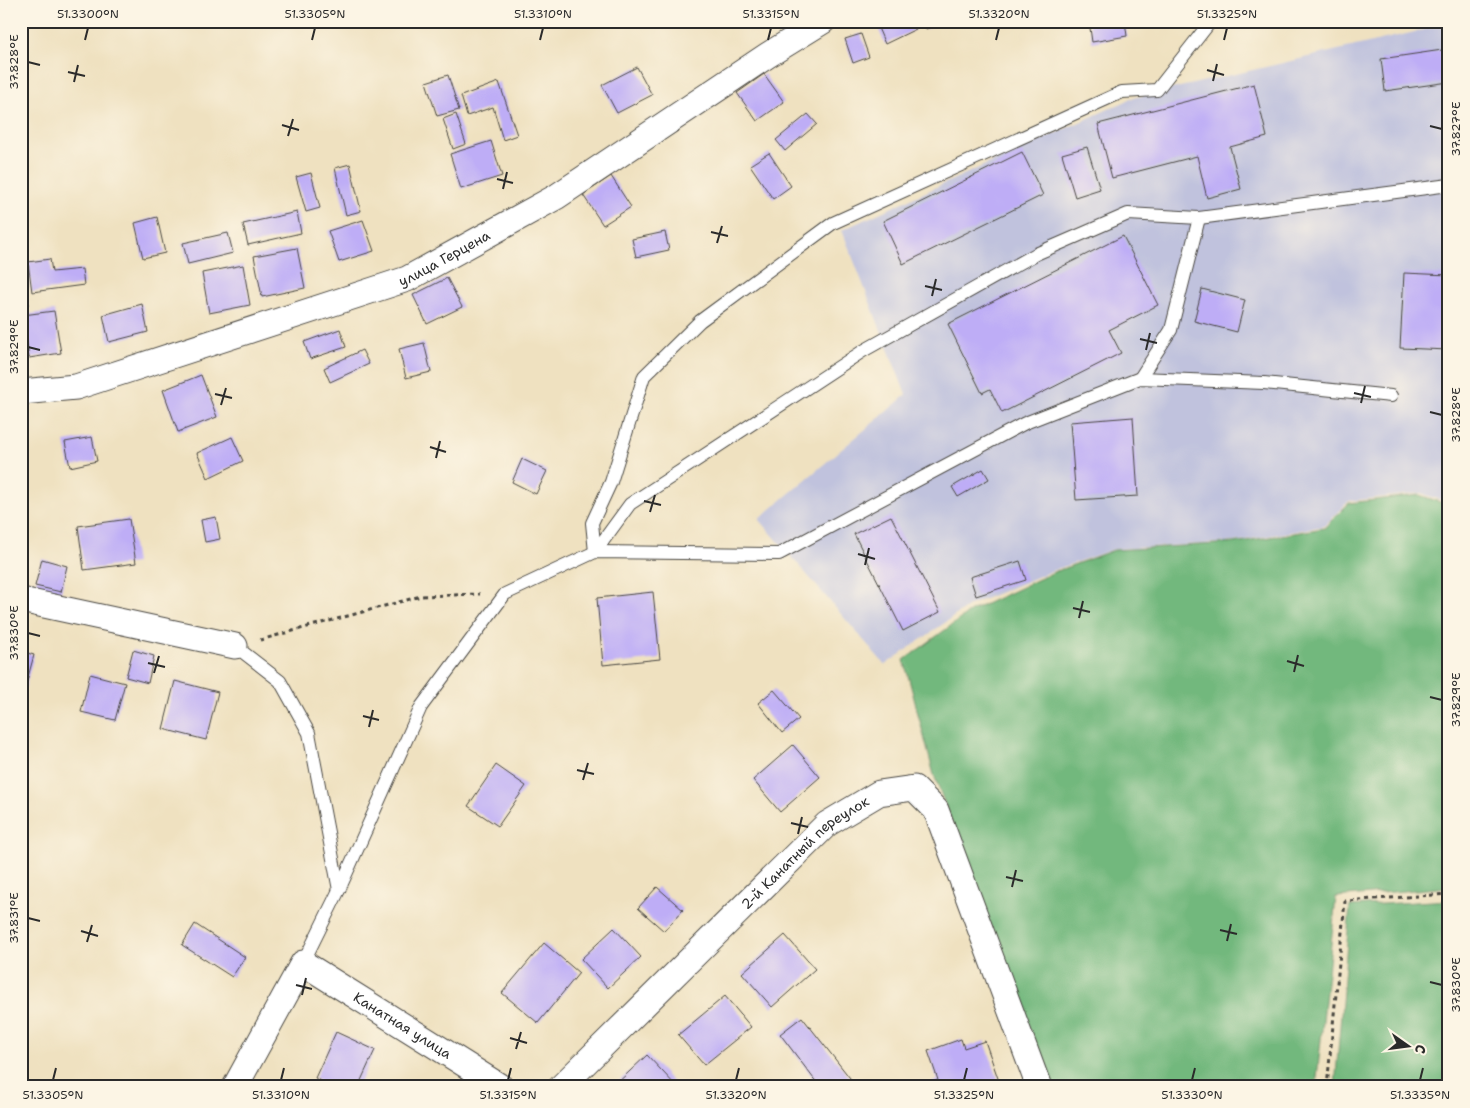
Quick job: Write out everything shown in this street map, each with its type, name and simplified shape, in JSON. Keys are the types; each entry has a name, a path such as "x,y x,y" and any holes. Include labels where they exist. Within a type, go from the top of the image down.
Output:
{"street":[{"name":"улица Герцена","path":"21,392 76,387 407,279 556,197 768,55 823,21"},
{"path":"21,600 235,646"},
{"name":"2-й Канатный переулок","path":"561,1087 827,824 879,793 914,788 936,810 1038,1087"},
{"path":"234,1087 303,964"},
{"name":"Канатная улица","path":"303,964 501,1087"}],"lane":[{"path":"595,552 592,523 611,482 644,376 700,321 833,223 1122,92 1157,90 1212,21"},
{"path":"595,552 630,504 864,351 1036,254 1128,214 1199,218 1449,185"},
{"path":"1140,378 1171,330 1199,218"},
{"path":"303,964 339,890 421,707 505,594 595,552 779,554 1024,423 1140,378 1264,383 1391,396"},
{"path":"235,646 280,681 309,733 339,890"}],"path":[{"path":"235,646 298,631 421,596 505,594"},
{"path":"1327,1087 1345,901 1449,894"}],"shaded area":[{"path":"1449,24 1449,503 1421,493 1349,501 1324,526 1234,542 1114,549 1054,570 970,605 885,665 759,519 906,395 842,230 1133,98"}],"green space":[{"path":"1419,495 1449,505 1449,887 1336,897 1316,1087 1050,1087 934,775 904,660 971,611 1054,572 1114,550 1234,543 1324,528 1349,503"},
{"path":"1449,900 1449,1087 1335,1087 1350,906"}],"building":[{"path":"875,21 913,21 916,29 885,44"},
{"path":"923,21 945,21 926,29"},
{"path":"1089,21 1125,21 1127,36 1092,42"},
{"path":"861,34 869,57 853,63 845,39"},
{"path":"1449,49 1449,82 1385,91 1381,59"},
{"path":"637,67 652,95 617,113 602,85"},
{"path":"764,74 784,102 757,121 737,93"},
{"path":"448,75 459,110 437,116 426,82"},
{"path":"499,82 517,135 503,140 493,107 467,116 461,96"},
{"path":"1254,84 1267,137 1230,147 1241,189 1207,198 1197,156 1112,178 1098,124"},
{"path":"456,114 466,144 453,149 443,119"},
{"path":"808,114 817,124 785,151 776,140"},
{"path":"491,141 502,176 461,189 450,154"},
{"path":"1087,147 1100,189 1075,197 1062,154"},
{"path":"1022,152 1043,195 903,264 883,221"},
{"path":"769,153 791,186 773,199 750,165"},
{"path":"350,164 361,211 346,215 335,168"},
{"path":"311,173 320,208 306,212 296,177"},
{"path":"611,176 631,207 603,225 583,195"},
{"path":"297,212 301,233 248,245 243,224"},
{"path":"157,217 165,253 143,258 135,223"},
{"path":"363,220 374,251 339,262 328,231"},
{"path":"665,232 669,250 636,257 632,239"},
{"path":"228,233 233,253 188,264 183,243"},
{"path":"1123,236 1158,305 1109,330 1121,353 1002,413 990,389 982,393 948,324"},
{"path":"297,248 305,288 262,297 254,256"},
{"path":"50,259 52,272 82,269 84,285 32,292 28,262"},
{"path":"21,264 24,264 28,305 21,305"},
{"path":"243,265 250,305 209,313 202,273"},
{"path":"1404,273 1449,275 1449,350 1400,348"},
{"path":"447,278 462,307 427,324 413,295"},
{"path":"1202,289 1245,300 1237,332 1194,321"},
{"path":"142,304 148,332 109,342 103,315"},
{"path":"54,311 61,353 29,358 23,315"},
{"path":"340,329 346,347 310,359 304,342"},
{"path":"424,343 431,372 406,378 399,349"},
{"path":"362,350 369,364 330,382 324,368"},
{"path":"201,375 217,417 178,432 163,390"},
{"path":"1133,417 1138,496 1076,500 1070,422"},
{"path":"92,437 97,461 70,467 65,442"},
{"path":"232,437 243,461 208,478 197,453"},
{"path":"522,459 547,471 536,494 512,482"},
{"path":"983,469 989,479 958,497 952,487"},
{"path":"891,516 940,612 903,631 854,534"},
{"path":"216,517 220,539 205,542 201,520"},
{"path":"129,519 136,563 84,570 78,526"},
{"path":"42,559 67,566 61,592 35,586"},
{"path":"1020,561 1026,580 976,596 970,577"},
{"path":"653,592 660,659 603,665 597,598"},
{"path":"133,650 154,656 148,683 126,677"},
{"path":"21,651 34,655 22,699 21,699"},
{"path":"90,674 125,683 115,720 81,712"},
{"path":"175,681 218,692 206,740 163,729"},
{"path":"774,690 799,719 782,733 758,703"},
{"path":"793,745 820,777 780,812 753,780"},
{"path":"496,765 526,786 498,826 468,806"},
{"path":"657,887 683,910 664,931 638,908"},
{"path":"195,924 245,957 232,977 182,945"},
{"path":"614,928 641,957 608,988 581,959"},
{"path":"785,935 815,969 772,1007 742,973"},
{"path":"544,943 579,973 538,1023 502,993"},
{"path":"725,996 751,1027 704,1065 678,1035"},
{"path":"802,1017 857,1087 820,1087 780,1034"},
{"path":"336,1032 375,1050 358,1087 327,1087 328,1085 315,1078"},
{"path":"961,1039 964,1048 985,1041 1001,1087 930,1087 929,1084 938,1080 928,1051"},
{"path":"647,1055 677,1087 613,1087"}]}
